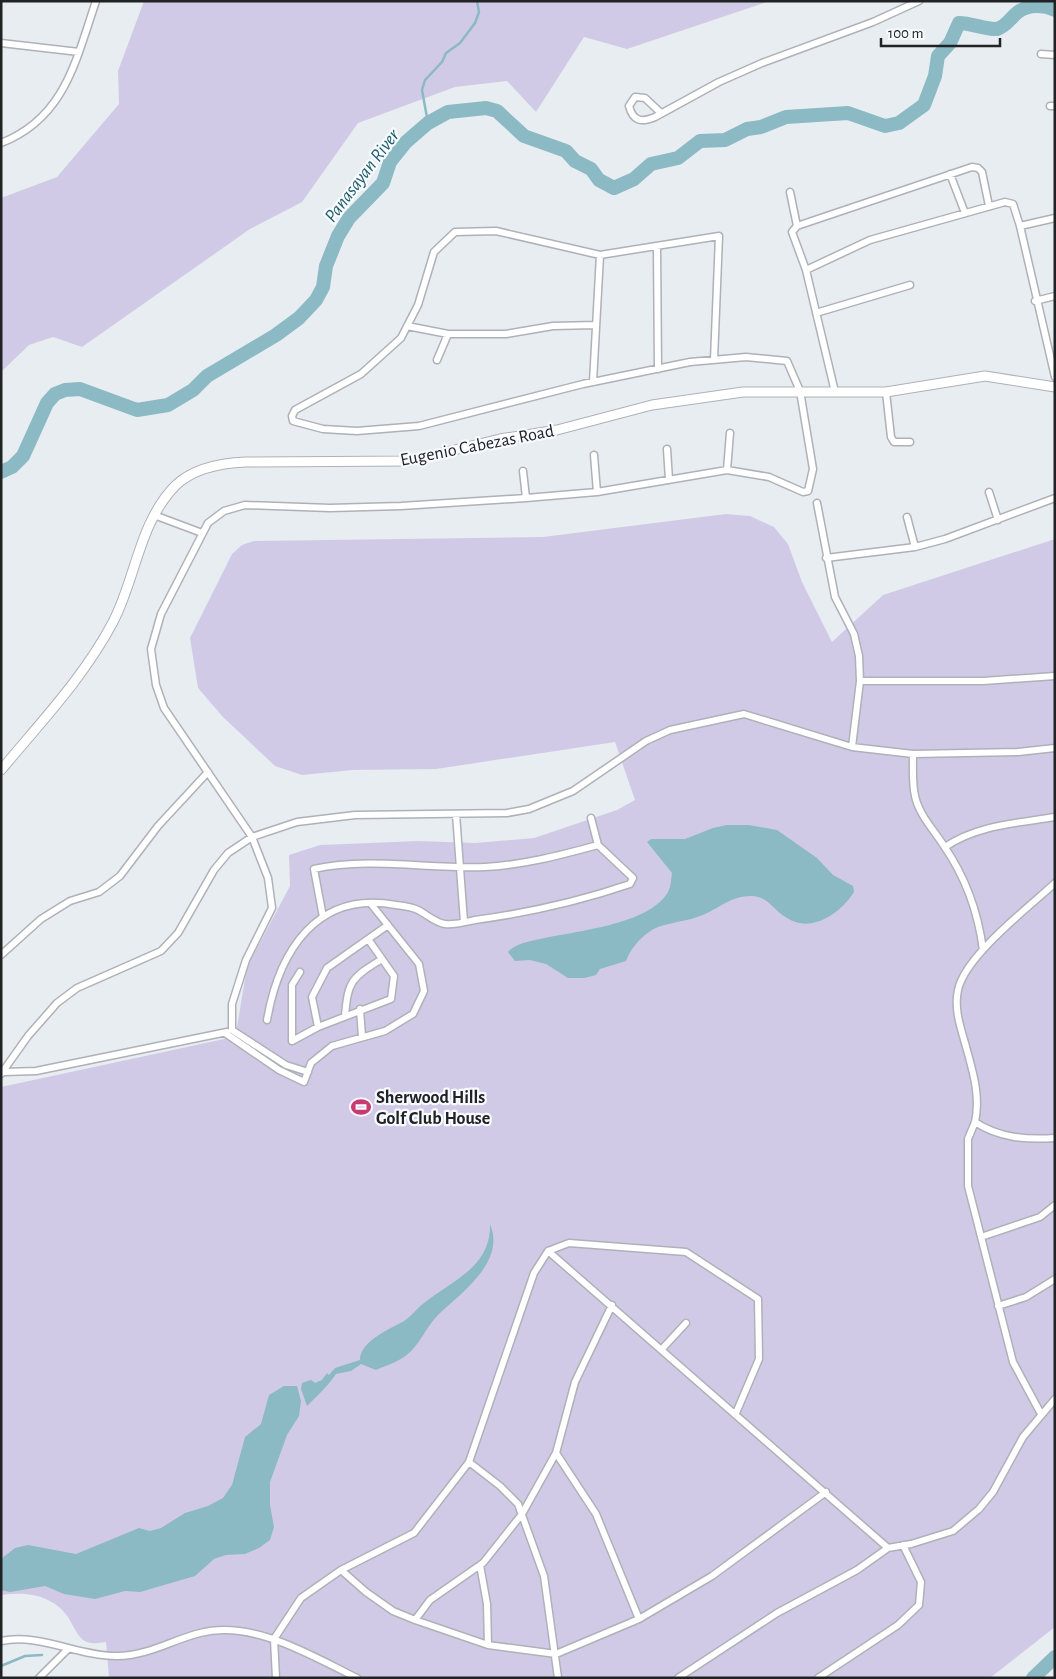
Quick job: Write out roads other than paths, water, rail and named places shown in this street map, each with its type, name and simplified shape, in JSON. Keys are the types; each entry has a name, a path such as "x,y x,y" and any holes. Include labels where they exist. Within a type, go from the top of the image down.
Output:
{"street":[{"path":"1,143 28,130 43,117 62,94 79,52 96,1"},
{"path":"661,113 645,98 635,97 629,106 632,116 636,120 647,120 661,113 719,82 762,63 813,46 919,1"},
{"path":"1,43 79,52"},
{"path":"1041,54 1055,55"},
{"path":"835,392 806,270 792,232 797,226 972,167 981,170 989,206"},
{"path":"950,174 965,213"},
{"path":"790,192 797,226"},
{"path":"806,270 870,240 989,206 1005,202 1012,203 1020,226 1055,377"},
{"path":"1020,226 1055,218"},
{"path":"232,1030 232,1004 246,960 272,908 268,878 252,837 164,708 156,685 151,648 161,614 208,523 219,514 245,505 330,508 400,506 526,498 597,492 727,470 769,478 803,492 808,491 813,469 800,391 787,361 746,357 658,369 593,382 418,426 357,431 324,429 293,421 292,416 295,410 361,374 401,338 418,305 434,252 455,232 496,231 600,255 719,236 714,360"},
{"path":"657,247 658,369"},
{"path":"593,382 600,255"},
{"path":"816,314 910,285"},
{"path":"1036,301 1055,296"},
{"path":"407,326 448,334 506,334 553,326 596,324"},
{"path":"438,360 448,334"},
{"name":"Eugenio Cabezas Road","path":"1,770 63,697 114,621 154,515 170,492 182,480 203,470 230,463 409,461 500,439 557,430 652,405 743,392 886,392 985,376 1055,387"},
{"path":"886,392 891,437 894,442 910,442"},
{"path":"727,470 730,433"},
{"path":"667,449 669,480"},
{"path":"594,455 597,492"},
{"path":"523,471 526,498"},
{"path":"989,492 998,520"},
{"path":"826,558 915,547 945,539 1055,498"},
{"path":"817,503 826,558 835,597 854,634 859,656 860,681 852,747"},
{"path":"154,515 202,533"},
{"path":"907,517 915,547"},
{"path":"860,681 983,681 1055,676"},
{"path":"2,1073 28,1036 57,1003 77,988 161,951 178,933 214,870 228,852 252,837 297,822 355,815 508,813 529,809 573,791 646,741 670,730 744,714 852,747 913,754 1018,752 1055,748"},
{"path":"913,754 915,797 924,817 945,847 970,892 980,928 983,950"},
{"path":"1,955 40,918 70,902 98,892 120,876 158,826 208,772"},
{"path":"456,814 464,922"},
{"path":"945,847 961,836 998,826 1055,817"},
{"path":"267,1020 271,998 282,966 307,930 322,917 345,905 394,904 416,910 445,924 514,915 630,884 633,878 598,845 591,818"},
{"path":"322,917 314,869 364,863 460,867 526,863 598,845"},
{"path":"1041,1414 1013,1362 968,1186 968,1139 975,1122 978,1098 970,1058 957,1014 958,990 966,970 983,950 1055,883"},
{"path":"225,1033 279,1070 304,1082 311,1063 332,1046 385,1031 413,1014 424,991 419,964 371,904"},
{"path":"318,1027 312,998 327,968 388,925"},
{"path":"300,972 292,985 292,1041 318,1027 360,1009 369,1008 391,999 394,976 368,940"},
{"path":"344,1016 348,988 362,971 382,959"},
{"path":"360,1009 362,1038"},
{"path":"2,1073 36,1071 225,1033 232,1030"},
{"path":"232,1030 286,1065 308,1072"},
{"path":"975,1122 986,1130 1013,1138 1055,1138"},
{"path":"981,1237 1040,1217 1055,1205"},
{"path":"276,1678 274,1639 301,1598 341,1570 414,1533 468,1462 534,1273 548,1251 569,1242 686,1252 758,1299 759,1359 736,1413"},
{"path":"548,1251 736,1413 888,1548"},
{"path":"998,1306 1026,1297 1055,1279"},
{"path":"415,1620 430,1600 480,1565 522,1514 556,1453 575,1382 612,1305"},
{"path":"662,1349 686,1323"},
{"path":"678,1678 777,1613 857,1570 888,1548 953,1531 968,1520 993,1492 1024,1437 1055,1399"},
{"path":"556,1453 596,1514 639,1619"},
{"path":"468,1462 500,1486 518,1504 544,1576 558,1678"},
{"path":"341,1570 393,1611 415,1620 488,1645 556,1654 639,1619 712,1576 826,1492"},
{"path":"818,1678 898,1625 919,1605 921,1582 903,1545"},
{"path":"480,1565 487,1604 488,1645"},
{"path":"1,1641 13,1639 34,1640 93,1655 129,1655 150,1651 201,1632 233,1630 286,1643 357,1678"},
{"path":"39,1678 68,1649"}],"water":[{"path":"727,825 749,825 777,830 817,858 833,875 853,886 854,892 833,914 825,919 806,924 787,918 759,897 745,896 738,898 700,916 654,929 638,941 626,961 600,969 596,975 584,978 568,978 546,964 530,960 515,961 508,952 514,947 527,942 610,925 645,912 658,903 668,892 672,873 647,842 651,839 685,839 713,828"},
{"path":"490,1224 493,1238 492,1251 487,1263 469,1286 434,1319 409,1353 396,1362 376,1370 361,1364 351,1371 336,1374 307,1406 301,1389 302,1383 311,1380 315,1383 322,1380 327,1373 329,1375 335,1368 360,1360 361,1353 370,1341 407,1319 424,1303 468,1271 484,1251 489,1239"},
{"path":"284,1386 297,1386 301,1401 299,1416 287,1435 270,1482 270,1505 274,1527 270,1540 259,1548 245,1554 226,1555 214,1559 195,1576 140,1592 125,1591 95,1599 64,1594 45,1586 10,1592 1,1590 1,1559 15,1548 28,1545 76,1554 139,1528 150,1531 161,1528 185,1513 208,1506 223,1498 232,1485 245,1437 261,1424 269,1395"}],"waterway":[{"path":"428,123 422,90 425,80 442,62 446,53 460,43 475,23 479,12 477,1"},
{"name":"Panasayan River","path":"1,472 12,467 23,456 47,403 55,394 65,390 80,389 137,410 168,405 193,390 207,376 276,335 299,318 316,300 323,287 326,266 338,236 349,218 383,183 390,162 406,142 428,123 448,112 486,108 497,111 524,136 566,151 575,161 591,169 599,180 614,188 634,179 651,164 678,158 700,141 725,140 747,129 761,127 786,117 848,113 885,126 899,123 924,105 935,76 938,56 950,43 959,23 997,29 1006,24 1022,9 1041,6 1055,10"},
{"path":"1,1666 25,1656 42,1655"},
{"path":"1033,1678 1055,1657"}],"place":[{"name":"Sherwood Hills Golf Club House","path":"361,1107"}]}
